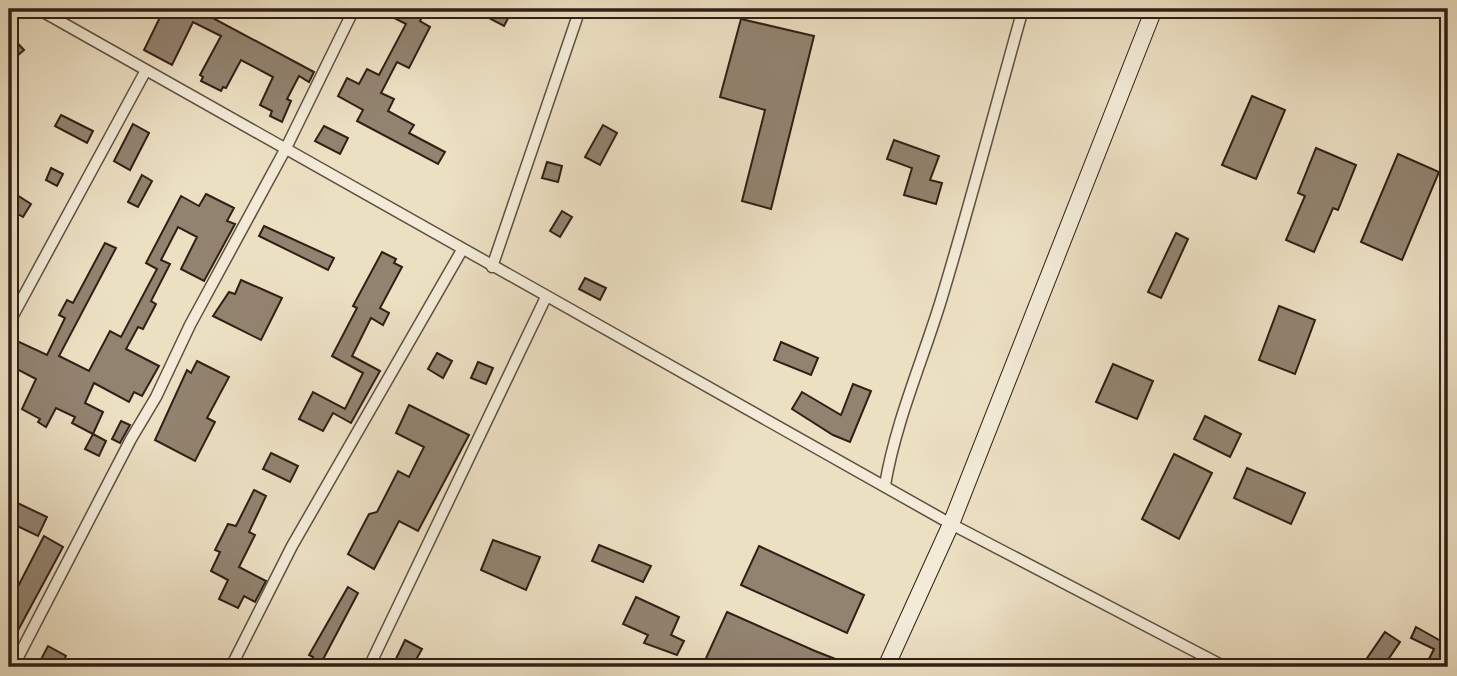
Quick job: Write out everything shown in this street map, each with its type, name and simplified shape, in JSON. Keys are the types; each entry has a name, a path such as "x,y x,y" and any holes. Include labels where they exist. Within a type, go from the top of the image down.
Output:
{"street":[{"path":"37,9 951,524 1225,667"},
{"path":"13,667 131,439 156,397 190,325 286,148 354,9"},
{"path":"492,267 580,9"},
{"path":"885,485 893,440 916,382 952,265 1023,9"},
{"path":"886,667 951,524 1154,9"},
{"path":"9,323 145,72"},
{"path":"231,667 292,546 462,250"},
{"path":"369,667 546,297"}],"building":[{"path":"164,9 196,9 314,72 309,82 299,76 287,99 291,101 282,122 270,116 272,111 260,105 273,77 241,60 226,88 223,87 221,91 201,81 203,77 200,75 221,36 193,22 172,65 144,50"},
{"path":"377,9 426,9 420,21 430,27 409,68 397,62 381,93 394,99 388,111 414,125 409,133 445,152 438,164 357,121 363,110 338,96 347,78 359,84 367,69 379,75 406,24"},
{"path":"472,9 513,9 504,26"},
{"path":"741,19 814,36 771,209 742,201 765,110 720,97"},
{"path":"9,34 24,50 9,63"},
{"path":"1252,96 1285,110 1256,179 1222,165"},
{"path":"61,115 93,131 87,143 55,126"},
{"path":"133,124 149,133 130,170 114,161"},
{"path":"603,125 617,133 600,165 585,157"},
{"path":"324,126 348,138 340,154 315,141"},
{"path":"894,140 939,156 930,180 942,183 936,204 904,195 912,168 887,159"},
{"path":"1316,148 1356,165 1338,210 1333,208 1314,252 1286,240 1305,196 1298,193"},
{"path":"1398,154 1439,172 1402,260 1361,242"},
{"path":"547,162 562,166 558,182 542,178"},
{"path":"51,168 63,174 57,186 46,180"},
{"path":"142,175 152,181 138,207 128,202"},
{"path":"206,194 234,208 227,221 235,224 204,281 181,269 197,237 178,227 161,260 170,264 151,301 156,304 143,329 138,327 126,349 159,366 142,396 134,392 129,402 94,383 85,403 103,412 93,434 72,423 75,417 56,408 46,427 38,422 40,419 22,409 36,379 9,365 9,345 12,347 15,340 47,355 65,318 59,315 67,300 73,303 105,243 116,248 59,356 89,371 110,331 121,337 157,269 146,263 181,196 199,206"},
{"path":"17,195 31,204 23,217 9,209"},
{"path":"562,211 572,217 560,237 550,231"},
{"path":"264,226 334,258 328,270 259,236"},
{"path":"1176,233 1188,239 1161,298 1148,292"},
{"path":"382,252 396,259 394,263 402,267 380,308 389,313 383,325 371,318 352,356 380,371 351,423 333,413 323,431 299,419 313,392 345,409 363,373 332,356 357,308 353,306"},
{"path":"585,278 606,288 600,300 579,289"},
{"path":"241,280 282,298 261,340 213,316 229,292 235,294"},
{"path":"1279,306 1315,320 1295,374 1259,360"},
{"path":"781,342 818,358 811,375 774,360"},
{"path":"437,353 452,361 443,378 428,369"},
{"path":"197,361 229,377 207,418 215,422 195,461 155,440 187,370 191,373"},
{"path":"478,362 493,368 486,384 471,378"},
{"path":"1113,364 1153,381 1137,419 1096,402"},
{"path":"853,384 871,391 850,442 833,435 792,409 802,392 841,415"},
{"path":"409,405 469,435 418,531 399,521 374,569 348,554 369,514 377,512 398,471 409,477 424,447 396,433"},
{"path":"1205,416 1241,434 1230,457 1194,439"},
{"path":"121,421 130,425 120,443 112,439"},
{"path":"93,434 106,441 99,456 85,449"},
{"path":"271,453 298,466 290,482 263,469"},
{"path":"1174,454 1212,473 1179,539 1142,519"},
{"path":"1247,468 1305,493 1291,524 1234,498"},
{"path":"254,490 266,496 249,532 255,535 239,567 266,581 255,602 244,596 238,608 219,599 228,580 211,571 220,552 215,550 228,524 236,526"},
{"path":"9,499 47,517 38,536 9,522"},
{"path":"44,536 63,547 9,647 9,604"},
{"path":"493,540 540,557 526,590 481,570"},
{"path":"599,545 651,566 643,582 592,561"},
{"path":"759,546 864,595 847,633 741,585"},
{"path":"348,587 358,593 319,667 308,667 313,657 309,655"},
{"path":"636,597 679,617 671,635 684,641 677,655 644,643 648,635 623,624"},
{"path":"727,612 815,651 856,667 702,667"},
{"path":"1416,627 1448,645 1448,667 1429,659 1434,649 1411,638"},
{"path":"1385,632 1400,642 1383,667 1361,667"},
{"path":"405,640 422,649 412,667 392,667"},
{"path":"48,646 66,656 60,667 37,667"}]}
